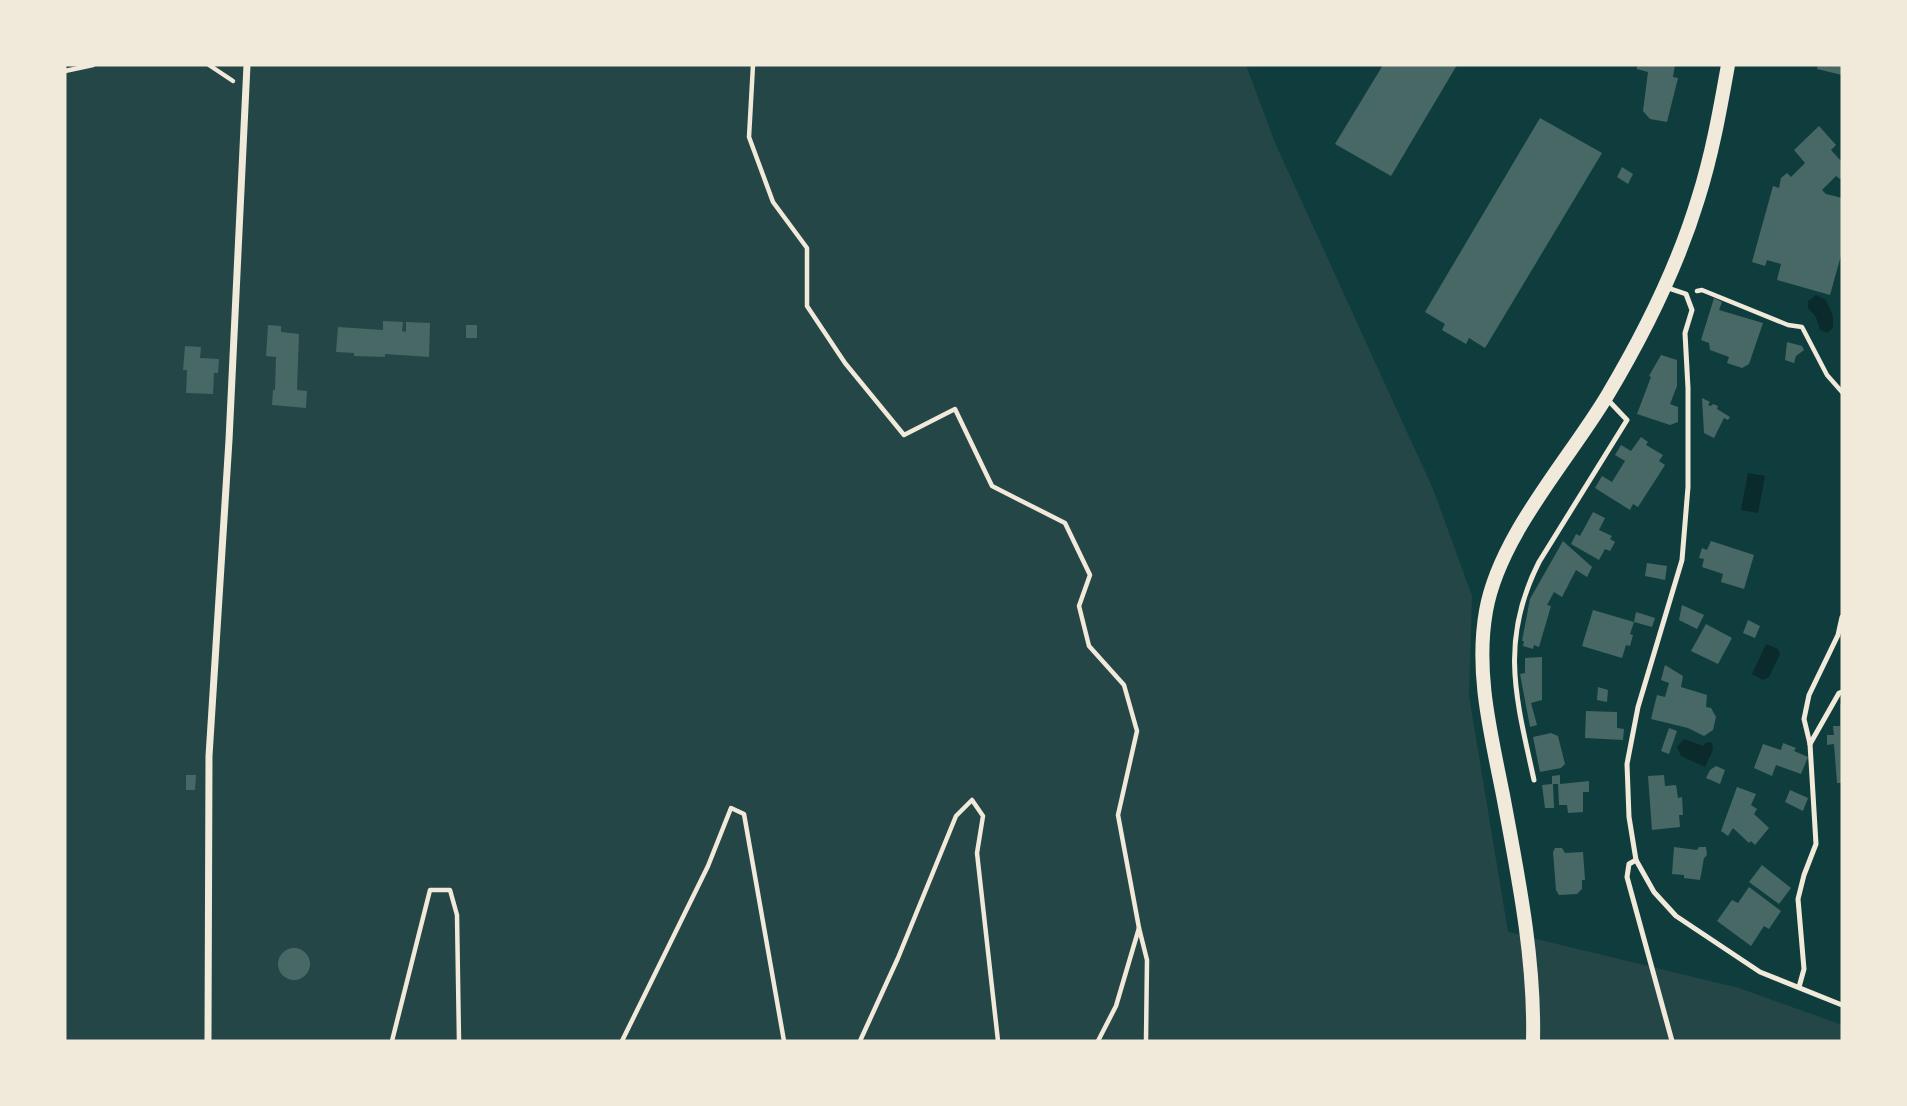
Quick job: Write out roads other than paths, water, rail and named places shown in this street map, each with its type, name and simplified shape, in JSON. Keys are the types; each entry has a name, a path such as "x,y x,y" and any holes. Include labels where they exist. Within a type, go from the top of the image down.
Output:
{"main road":[{"path":"1533,1041 1534,1003 1530,962 1513,849 1486,706 1482,640 1491,589 1531,511 1606,397 1644,330 1664,286 1698,202 1709,162 1728,65"}],"street":[{"path":"208,1041 209,756 229,440 247,65"}],"lane":[{"path":"1664,286 1686,294 1692,310 1685,333 1688,487 1682,560 1638,706 1627,764 1629,817 1636,860 1654,892 1676,916 1760,972 1842,1005"},
{"path":"1534,780 1515,691 1516,628 1528,584 1539,562 1628,420 1606,397"},
{"path":"1799,987 1804,969 1798,899 1816,844 1810,744 1804,719 1809,695 1838,635 1842,617"},
{"path":"1810,744 1842,692"},
{"path":"1636,860 1629,864 1627,877 1672,1041"}]}
